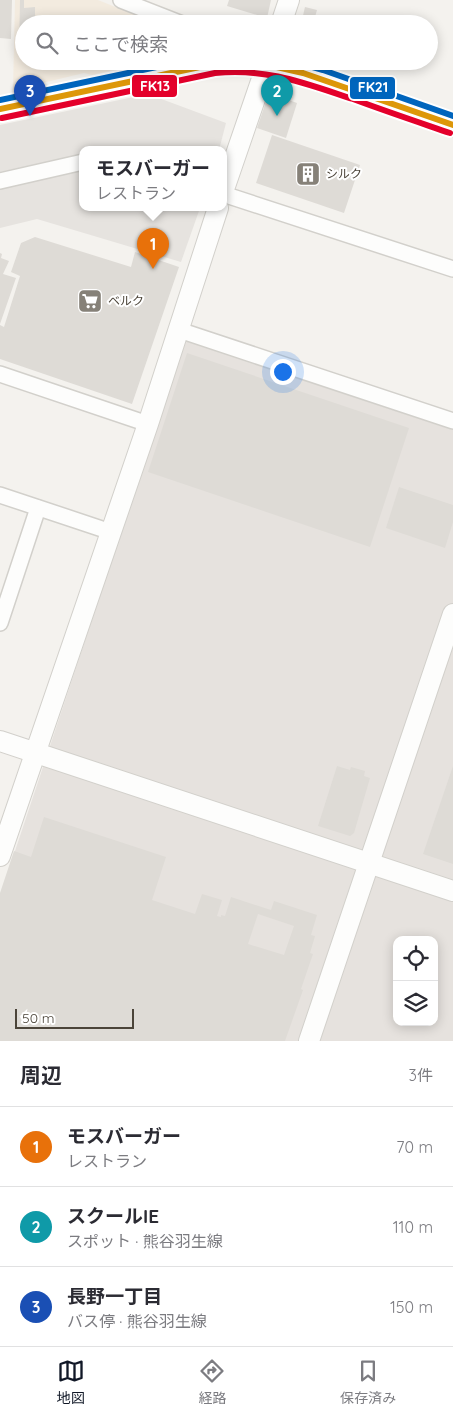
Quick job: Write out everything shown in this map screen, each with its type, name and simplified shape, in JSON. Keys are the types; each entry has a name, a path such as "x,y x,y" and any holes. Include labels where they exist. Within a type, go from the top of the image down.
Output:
{"main road":[{"path":"0,109 185,70"},
{"path":"292,70 453,125"}],"street":[{"path":"121,0 159,15"},
{"path":"284,15 289,0"},
{"path":"227,180 263,70"},
{"path":"0,181 79,163"},
{"path":"227,193 453,269"},
{"path":"0,856 148,424 217,211"},
{"path":"179,330 453,421"},
{"path":"0,374 148,424"},
{"path":"0,495 111,532"},
{"path":"0,623 38,508"},
{"path":"309,1041 453,614"},
{"path":"0,741 453,891"}],"shaded area":[{"path":"15,0 98,0 136,15 15,15 15,70 114,70 92,75 84,73 13,90"},
{"path":"148,94 226,123 220,146 79,146 79,155 0,172 0,125"},
{"path":"79,170 79,211 199,211 181,262 37,219 0,228 0,187"},
{"path":"185,341 453,430 453,1041 0,1041 0,896"}],"building":[{"path":"0,0 12,0 11,39 0,38"},
{"path":"20,0 24,0 24,8 35,7 35,15 20,15"},
{"path":"229,0 271,0 268,15 257,15 227,6"},
{"path":"305,7 317,10 316,15 303,15"},
{"path":"269,93 297,103 286,138 257,128"},
{"name":"シルク","path":"272,135 360,165 344,213 256,183"},
{"name":"ベルク","path":"35,237 131,267 135,252 179,267 132,404 0,359 0,325 4,327 20,276 11,272 21,243"},
{"path":"0,253 2,254 1,258 9,261 3,274 16,278 0,324"},
{"path":"187,353 409,428 370,547 148,472"},
{"path":"399,487 453,505 453,522 445,548 386,528"},
{"path":"337,766 350,770 351,767 365,771 364,776 370,778 354,833 350,836 318,826"},
{"path":"453,766 453,864 423,854"},
{"path":"44,817 166,857 152,900 195,914 202,894 222,900 217,916 221,917 221,915 225,916 231,897 271,910 274,901 317,915 311,935 315,936 310,953 313,954 301,989 303,990 285,1041 0,1041 0,893 14,851 31,857","holes":["258,914 294,926 284,955 248,944"]}],"transit line":[{"name":"FK21","path":"0,100 142,70"},
{"path":"0,109 185,70"},
{"path":"290,70 453,125"},
{"name":"FK21","path":"323,70 453,116"},
{"name":"FK13","path":"2,118 215,73 234,72 269,75 302,82 450,133"}],"place":[{"name":"長野一丁目","path":"30,116"},
{"name":"スクールIE","path":"277,116"},
{"name":"シルク","path":"308,174"},
{"name":"モスバーガー","path":"153,269"},
{"name":"ベルク","path":"90,301"}]}
